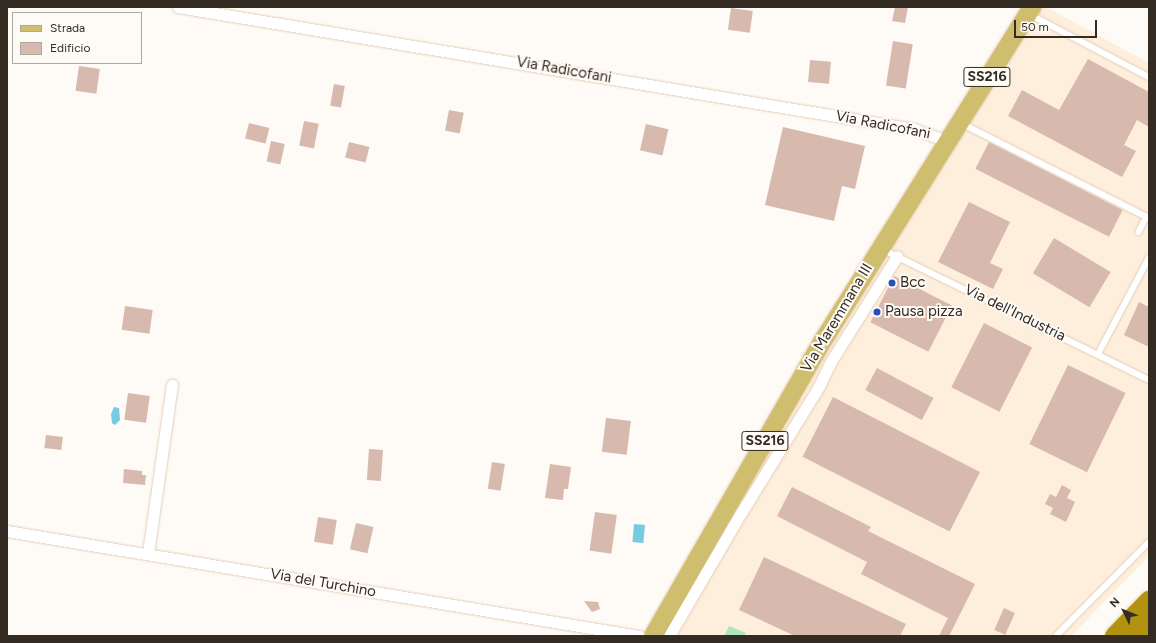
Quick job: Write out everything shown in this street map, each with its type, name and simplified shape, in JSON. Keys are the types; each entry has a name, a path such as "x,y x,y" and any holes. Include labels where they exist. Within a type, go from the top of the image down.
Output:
{"highway":[{"path":"1115,636 1149,601"},
{"path":"1137,636 1149,624"}],"main road":[{"name":"Via Maremmana III","path":"653,636 824,339 1030,10"}],"street":[{"name":"Via Radicofani","path":"178,7 899,126 926,132 947,141"},
{"path":"670,636 741,513 819,386 830,363 897,256"},
{"path":"148,553 172,385"},
{"name":"Via del Turchino","path":"7,531 148,553 639,636"}],"lane":[{"path":"1030,10 1149,77"},
{"path":"959,122 1146,217 1139,232"},
{"name":"Via dell'Industria","path":"880,248 1149,380"},
{"path":"1098,354 1149,258"},
{"path":"1056,636 1149,542"}],"shaded area":[{"path":"1037,7 1046,7 1149,63 1149,556 1071,636 660,636 815,371"}],"green space":[{"path":"729,626 746,633 744,636 724,636"}],"water":[{"path":"114,407 119,408 120,420 115,425 112,423 111,414"},
{"path":"634,524 645,525 643,543 632,542"}],"building":[{"path":"895,7 908,7 905,23 892,21"},
{"path":"731,8 753,11 750,33 728,30"},
{"path":"893,41 913,44 906,89 886,85"},
{"path":"1088,59 1149,92 1149,127 1137,120 1124,145 1136,151 1122,177 1008,116 1022,90 1059,110"},
{"path":"810,60 831,62 829,84 808,82"},
{"path":"79,66 100,69 96,94 76,91"},
{"path":"334,84 345,86 341,108 330,106"},
{"path":"449,110 464,113 460,133 445,131"},
{"path":"304,121 319,124 314,148 299,146"},
{"path":"249,123 269,128 266,144 245,139"},
{"path":"646,124 668,129 662,155 640,150"},
{"path":"783,127 865,146 855,189 842,186 834,221 765,205"},
{"path":"271,141 285,144 280,164 267,162"},
{"path":"349,142 369,147 366,163 345,158"},
{"path":"989,142 1123,210 1109,237 975,169"},
{"path":"969,202 1010,222 990,263 1003,269 993,289 938,262"},
{"path":"1054,238 1111,272 1089,307 1033,273"},
{"path":"894,276 952,306 928,352 870,322"},
{"path":"1139,302 1149,307 1149,347 1124,335"},
{"path":"125,306 153,310 149,334 122,330"},
{"path":"984,323 1032,348 999,412 951,387"},
{"path":"1068,365 1126,393 1087,472 1029,444"},
{"path":"877,368 934,398 922,420 865,390"},
{"path":"128,393 150,396 146,423 124,420"},
{"path":"833,397 980,472 950,532 803,457"},
{"path":"606,418 631,421 627,455 602,452"},
{"path":"46,435 63,437 61,450 44,448"},
{"path":"369,449 383,450 381,481 367,480"},
{"path":"492,462 505,464 501,491 488,489"},
{"path":"550,464 571,467 568,489 564,489 563,500 545,498"},
{"path":"124,469 142,471 142,475 146,475 145,485 123,483"},
{"path":"1062,485 1071,490 1067,498 1075,502 1066,522 1050,514 1053,508 1045,504 1050,494 1056,497"},
{"path":"792,487 871,527 868,531 975,584 949,636 939,636 948,618 861,574 867,562 777,516"},
{"path":"595,512 617,515 611,554 590,551"},
{"path":"318,517 337,520 333,545 314,542"},
{"path":"356,523 374,527 367,553 350,549"},
{"path":"764,557 906,624 900,636 795,636 739,610"},
{"path":"584,601 598,602 600,609 592,612"},
{"path":"1004,608 1015,613 1005,635 994,630"}],"place":[{"name":"Bcc","path":"892,283"},
{"name":"Pausa pizza","path":"877,312"}]}
